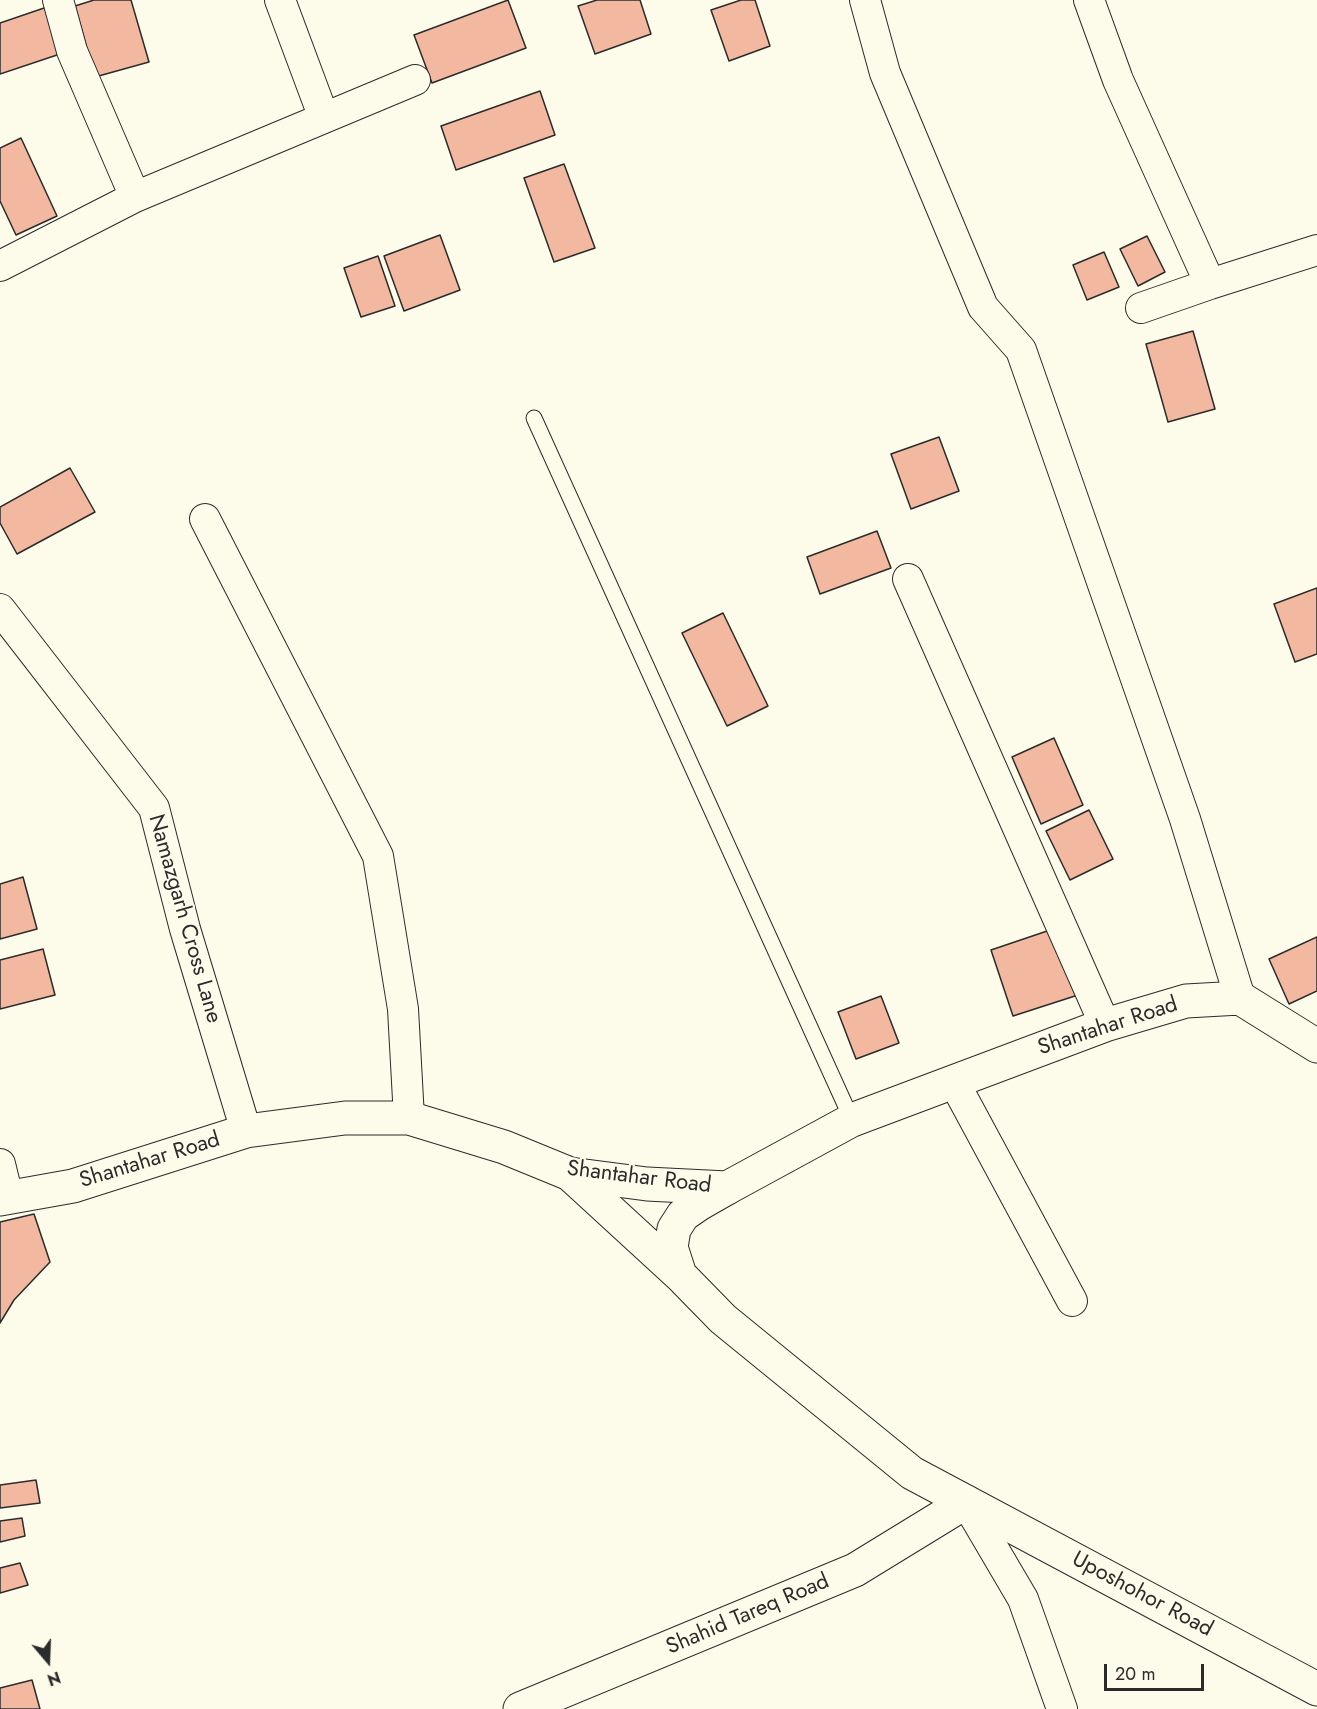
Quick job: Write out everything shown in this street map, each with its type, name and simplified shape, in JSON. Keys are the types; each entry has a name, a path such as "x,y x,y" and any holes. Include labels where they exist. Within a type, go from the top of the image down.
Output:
{"main road":[{"name":"Shantahar Road","path":"4,1198 73,1186 246,1131 345,1118 409,1118 504,1147 570,1174 647,1184 727,1188 852,1120 1105,1025 1186,1001 1239,998"},
{"path":"1239,998 1317,1046"},
{"name":"Uposhohor Road","path":"570,1174 680,1275 723,1319 912,1473 1317,1689"},
{"path":"680,1275 671,1247 674,1229 683,1215 699,1203 727,1188"},
{"name":"Shahid Tareq Road","path":"520,1709 855,1570 966,1502"}],"street":[{"path":"58,0 72,51 135,197"},
{"path":"280,0 324,118"},
{"path":"865,0 885,73 984,308 1021,350 1185,819 1239,998"},
{"path":"1089,0 1118,80 1210,284"},
{"path":"0,266 135,197 415,80"},
{"path":"1141,308 1317,250"},
{"path":"205,519 378,856 403,1009 409,1118"},
{"path":"908,579 1105,1025"},
{"name":"Namazgarh Cross Lane","path":"0,609 154,808 185,929 246,1131"},
{"path":"954,1082 1072,1301"},
{"path":"0,1164 4,1198"},
{"path":"966,1502 1023,1599 1062,1709"}],"lane":[{"path":"534,418 852,1120"}],"building":[{"path":"94,0 131,0 149,62 95,77 75,6"},
{"path":"508,0 526,48 432,83 414,35"},
{"path":"597,0 640,0 651,34 595,54 578,6"},
{"path":"741,0 755,0 770,46 729,61 711,10"},
{"path":"47,7 63,53 0,74 0,23"},
{"path":"540,91 555,135 456,170 441,126"},
{"path":"21,138 57,216 16,235 0,201 0,148"},
{"path":"564,164 595,248 554,262 524,178"},
{"path":"440,235 460,290 404,311 384,256"},
{"path":"1147,236 1165,272 1138,286 1120,249"},
{"path":"1104,252 1119,287 1087,300 1073,265"},
{"path":"378,256 395,306 361,317 344,268"},
{"path":"1193,331 1215,409 1168,422 1146,344"},
{"path":"939,437 959,491 911,509 891,454"},
{"path":"70,468 95,512 17,554 0,523 0,507"},
{"path":"877,531 891,568 820,594 807,557"},
{"path":"1317,588 1317,654 1295,662 1274,604"},
{"path":"723,613 768,706 727,726 682,633"},
{"path":"1054,738 1083,805 1041,824 1012,757"},
{"path":"1089,810 1113,859 1070,880 1046,831"},
{"path":"23,877 37,929 0,939 0,884"},
{"path":"1056,928 1078,995 1013,1016 991,950"},
{"path":"1317,937 1317,991 1289,1004 1269,959"},
{"path":"43,949 55,995 0,1009 0,960"},
{"path":"881,996 899,1043 856,1059 838,1012"},
{"path":"34,1214 50,1262 14,1300 0,1323 0,1222"},
{"path":"36,1480 40,1503 0,1508 0,1485"},
{"path":"22,1518 25,1536 0,1542 0,1521"},
{"path":"20,1563 28,1585 0,1593 0,1568"},
{"path":"32,1680 40,1709 0,1709 0,1688"}]}
